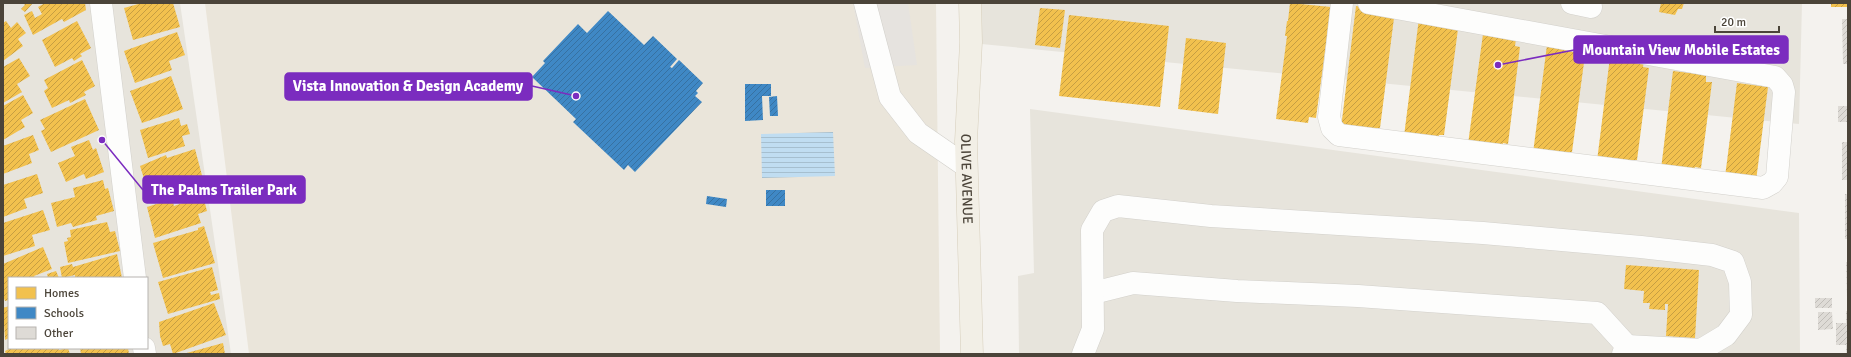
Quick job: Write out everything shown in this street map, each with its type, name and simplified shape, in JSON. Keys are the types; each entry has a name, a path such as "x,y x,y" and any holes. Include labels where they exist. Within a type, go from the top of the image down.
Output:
{"main road":[{"name":"OLIVE AVENUE","path":"970,3 971,42 966,166 972,354"}],"street":[{"path":"101,3 135,277"},
{"path":"865,3 890,97 918,133 966,166"},
{"path":"1342,3 1329,117 1332,128 1339,135 1763,188 1772,183 1777,177 1784,92 1782,84 1775,78 1369,3"},
{"path":"1084,354 1093,329 1092,230 1103,211 1118,206 1211,216 1484,233 1712,255 1733,262 1740,282 1741,315 1726,336 1701,350 1625,350 1596,313 1358,296 1237,291 1133,283 1093,293"}],"shaded area":[{"path":"3,3 180,3 231,354 3,354"},
{"path":"205,3 936,3 940,354 249,354"},
{"path":"853,3 908,3 917,65 865,68"},
{"path":"970,3 1802,3 1799,124 971,43"},
{"path":"1030,109 1799,213 1800,354 1019,354 1018,276 1034,273"}],"water":[{"path":"833,132 835,176 762,178 761,134"}],"building: Homes":[{"path":"23,3 33,3 25,12 21,9 25,5"},
{"path":"45,3 85,3 86,10 64,22 62,19 33,35 24,15 32,11 35,18 42,14 38,7"},
{"path":"142,3 173,3 180,27 133,40 124,8"},
{"path":"1290,3 1331,7 1316,118 1309,117 1308,123 1276,119"},
{"path":"1661,3 1684,3 1682,9 1678,9 1675,15 1659,12"},
{"path":"1831,3 1848,3 1848,7 1831,7"},
{"path":"1356,6 1391,10 1390,18 1394,18 1380,128 1376,128 1375,132 1341,128"},
{"path":"1040,8 1065,10 1060,48 1035,45"},
{"path":"1069,15 1169,26 1160,107 1059,96"},
{"path":"1419,18 1458,29 1444,135 1439,135 1438,140 1404,136"},
{"path":"6,21 11,28 17,22 26,33 18,39 23,46 3,61 3,23"},
{"path":"77,21 91,48 80,54 82,56 74,61 72,58 55,67 42,40"},
{"path":"177,32 185,55 169,61 172,70 135,83 124,51"},
{"path":"1483,34 1516,39 1515,46 1520,47 1508,144 1503,143 1502,149 1468,144"},
{"path":"1186,38 1226,43 1218,114 1178,109"},
{"path":"1547,45 1580,49 1579,55 1585,55 1572,152 1567,152 1567,157 1533,153"},
{"path":"1610,57 1644,61 1643,67 1649,68 1637,160 1632,160 1631,165 1597,161"},
{"path":"19,58 30,76 17,84 22,92 3,103 3,67"},
{"path":"82,60 95,86 84,92 86,95 70,103 69,100 52,108 44,91 48,88 44,80"},
{"path":"1673,71 1706,75 1706,82 1712,82 1701,168 1695,167 1694,173 1661,169"},
{"path":"171,76 183,109 142,123 130,91"},
{"path":"1737,83 1768,87 1756,181 1725,177"},
{"path":"23,95 33,113 21,120 25,127 3,140 3,106"},
{"path":"85,99 99,130 51,152 41,131 45,129 40,120"},
{"path":"179,118 181,126 187,124 190,134 182,136 185,146 148,158 140,130"},
{"path":"33,135 39,150 29,154 32,163 3,174 3,146"},
{"path":"89,140 93,150 96,148 104,172 86,179 84,174 66,182 58,163 75,156 71,147"},
{"path":"195,149 204,183 151,201 140,166 166,155 167,158"},
{"path":"37,174 43,193 24,199 27,208 3,217 3,185"},
{"path":"103,180 105,189 108,188 114,211 96,216 97,220 73,227 71,223 57,227 51,203 75,197 73,188"},
{"path":"203,196 207,211 198,214 201,223 155,238 147,207 172,199 174,206"},
{"path":"43,210 50,230 32,235 35,246 3,256 3,223"},
{"path":"107,222 110,232 115,231 120,251 68,263 64,242 68,241 67,238 71,237 70,230"},
{"path":"204,226 215,263 163,278 153,243 198,230 198,228"},
{"path":"43,247 52,269 34,277 8,277 8,300 5,301 3,296 3,264"},
{"path":"117,254 122,277 75,277 75,275 62,277 60,267 72,264 73,267"},
{"path":"1626,265 1699,270 1695,338 1666,336 1668,304 1665,304 1665,310 1649,309 1650,303 1643,303 1644,291 1624,289"},
{"path":"212,267 218,290 210,292 211,295 219,293 220,299 168,314 158,282"},
{"path":"56,271 59,277 48,277 47,274"},
{"path":"214,303 226,335 173,354 170,344 163,346 160,336 159,322"},
{"path":"8,306 8,338 5,340 3,308"},
{"path":"223,343 225,354 183,354"},
{"path":"9,349 68,349 70,354 6,354 5,351"},
{"path":"80,349 128,349 129,354 81,354"}],"building: Schools":[{"path":"608,11 644,45 653,36 677,59 670,67 672,68 679,60 703,83 696,91 698,93 695,96 702,102 635,172 628,165 624,170 573,122 576,119 532,77 545,63 543,61 578,24 587,33"},
{"path":"745,84 771,84 771,96 762,96 763,120 745,121"},
{"path":"777,96 778,116 770,116 769,97"},
{"path":"766,190 785,190 785,206 766,206"},
{"path":"707,196 727,199 726,207 706,204"}],"building: Other":[{"path":"1842,19 1848,19 1848,64 1843,64"},
{"path":"1838,106 1848,106 1848,122 1838,122"},
{"path":"1842,142 1848,142 1848,180 1842,180"},
{"path":"1845,194 1848,194 1848,239 1845,239"},
{"path":"1846,262 1848,262 1848,298 1847,298"},
{"path":"1815,298 1832,298 1832,308 1815,308"},
{"path":"1846,311 1848,311 1848,354 1846,354 1846,345 1836,345 1836,323 1846,323"},
{"path":"1818,312 1832,312 1833,329 1818,330"}],"place":[{"name":"Mountain View Mobile Estates","path":"1498,65"},
{"name":"Vista Innovation & Design Academy","path":"576,96"},
{"name":"The Palms Trailer Park","path":"102,140"}]}
